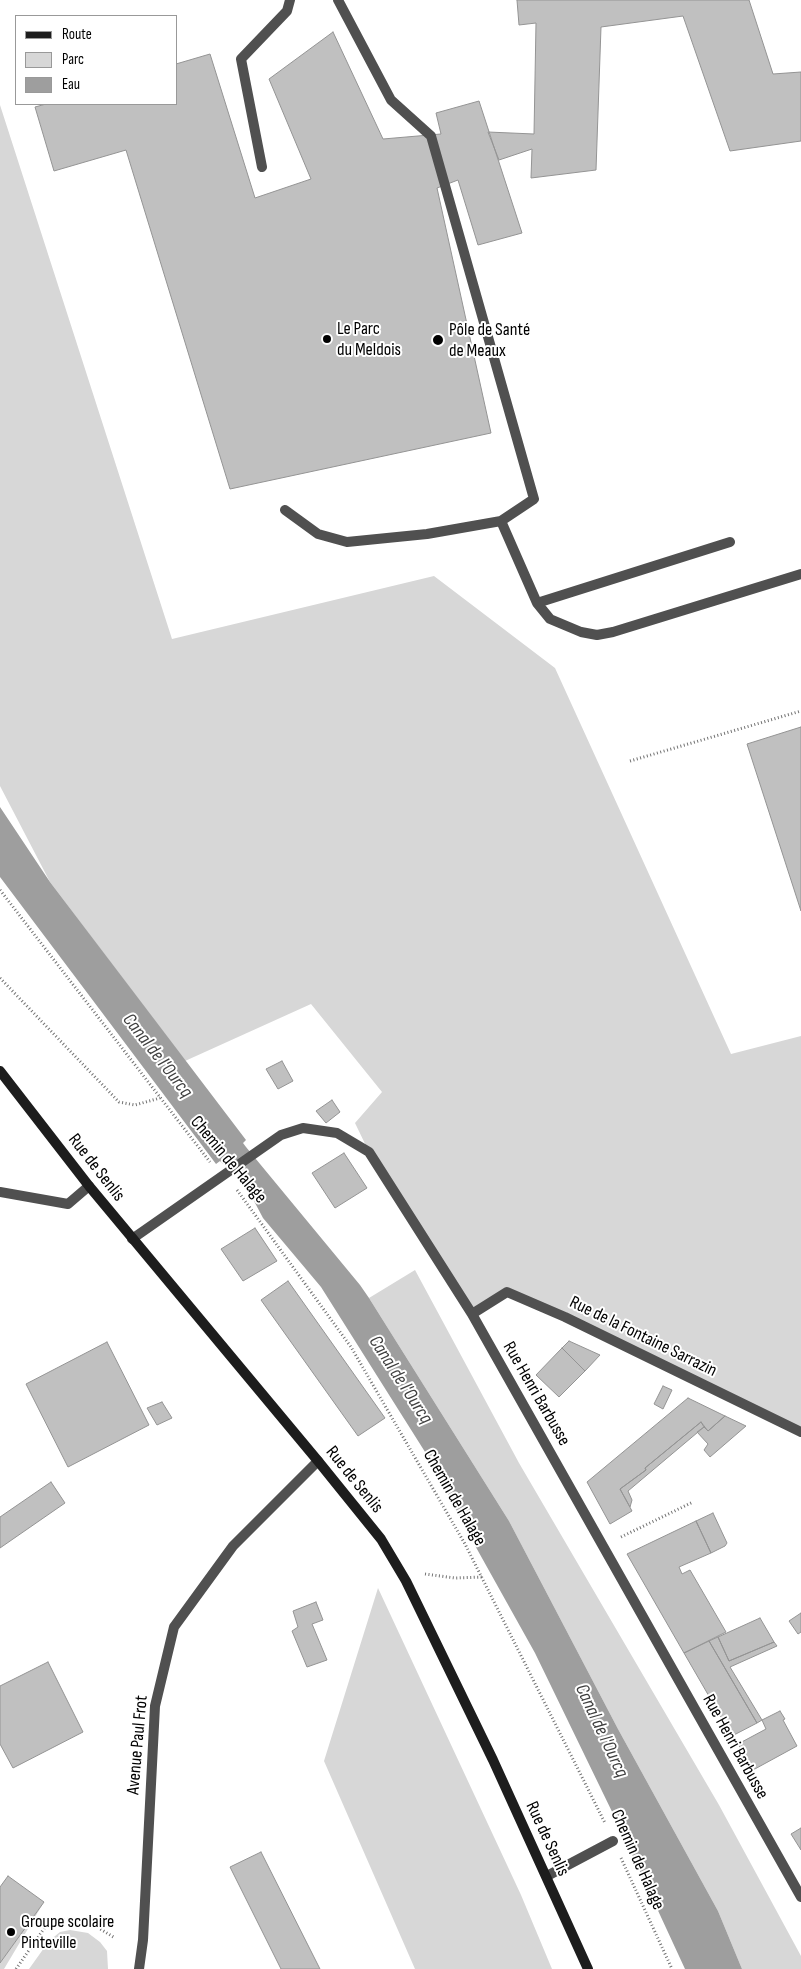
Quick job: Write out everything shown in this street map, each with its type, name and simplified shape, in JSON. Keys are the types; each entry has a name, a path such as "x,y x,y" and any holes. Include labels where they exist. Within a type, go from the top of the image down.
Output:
{"main road":[{"name":"Rue de Senlis","path":"0,1071 132,1239 381,1539 406,1582 547,1876 588,1969"}],"street":[{"path":"262,167 241,59 288,12 290,0"},
{"path":"285,510 318,534 347,542 426,534 501,521 534,499 431,136 391,100 338,0"},
{"path":"501,521 537,603 550,619 581,632 597,635 613,632 801,574"},
{"path":"537,603 730,542"},
{"name":"Rue Henri Barbusse","path":"132,1239 281,1136 303,1128 337,1133 369,1152 472,1314 801,1898"},
{"path":"0,1192 68,1204 89,1186"},
{"name":"Rue de la Fontaine Sarrazin","path":"472,1314 507,1292 564,1317 801,1432"},
{"name":"Avenue Paul Frot","path":"139,1969 143,1940 155,1706 174,1627 233,1546 318,1461"},
{"path":"547,1876 614,1840"}],"path":[{"path":"630,761 801,711"},
{"name":"Chemin de Halage","path":"0,890 214,1166"},
{"path":"0,978 119,1102 135,1105 160,1098"},
{"name":"Chemin de Halage","path":"231,1184 243,1196 351,1348 482,1578 593,1795 672,1969"},
{"path":"604,1546 692,1502"},
{"path":"406,1582 424,1574 455,1578 482,1578"},
{"path":"16,1969 50,1920 74,1919 97,1927 115,1938"}],"green space":[{"path":"0,105 172,639 434,576 555,668 731,1054 801,1036 801,1432 507,1292 472,1314 369,1152 355,1123 382,1092 311,1004 185,1061 50,882 0,786"},
{"path":"415,1270 519,1463 719,1805 801,1956 801,1969 742,1969 718,1911 618,1729 509,1521 369,1298"},
{"path":"378,1588 521,1895 552,1969 415,1969 324,1761"},
{"path":"44,1902 4,1969 0,1969 0,1963"},
{"path":"70,1930 88,1933 100,1942 107,1951 108,1969 29,1969 49,1941 60,1932"}],"water":[{"name":"Canal de l'Ourcq","path":"0,807 50,882 246,1140 243,1143 246,1147 369,1298 509,1521 618,1729 718,1911 742,1969 685,1969 618,1824 535,1653 468,1533 432,1463 321,1287 263,1218 229,1159 223,1164 220,1161 216,1164 0,877"}],"building":[{"path":"517,0 749,0 773,74 801,72 801,141 730,151 683,16 601,27 596,170 531,178 532,149 499,160 488,132 534,134 536,23 519,25"},
{"name":"Le Parc du Meldois","path":"333,32 383,139 441,134 436,113 479,101 522,233 478,245 458,180 437,188 491,433 230,489 126,150 54,171 35,107 42,105 178,105 178,63 210,54 255,198 311,179 269,79"},
{"path":"801,727 801,911 747,744"},
{"path":"282,1061 293,1081 278,1089 266,1069"},
{"path":"332,1100 340,1112 326,1123 316,1111"},
{"path":"344,1153 367,1188 335,1208 312,1173"},
{"path":"255,1228 277,1261 243,1281 221,1249"},
{"path":"288,1281 385,1418 358,1436 261,1300"},
{"path":"569,1341 600,1355 585,1371 562,1348"},
{"path":"107,1342 149,1425 68,1467 26,1384"},
{"path":"562,1348 585,1371 559,1397 536,1375"},
{"path":"663,1386 672,1390 663,1409 654,1404"},
{"path":"688,1398 725,1416 708,1431 701,1422 645,1468 646,1470 620,1489 632,1511 610,1524 587,1482"},
{"path":"162,1402 172,1418 157,1425 147,1408"},
{"path":"725,1416 746,1426 710,1457 704,1450 708,1444 697,1432 704,1427 708,1431"},
{"path":"701,1422 704,1427 628,1491 632,1500 630,1507 620,1489 646,1470 645,1468"},
{"path":"51,1482 65,1503 0,1548 0,1517"},
{"path":"713,1513 727,1543 711,1553 696,1521"},
{"path":"696,1521 711,1553 679,1567 682,1574 690,1570 726,1632 684,1653 627,1554"},
{"path":"316,1602 323,1620 312,1624 327,1660 307,1667 292,1631 298,1627 293,1611"},
{"path":"801,1613 801,1632 798,1634 789,1621"},
{"path":"760,1618 774,1642 729,1661 718,1637"},
{"path":"718,1637 729,1661 774,1642 777,1646 730,1667 762,1720 757,1723 709,1641"},
{"path":"709,1641 757,1723 732,1736 684,1653"},
{"path":"48,1662 83,1732 13,1768 0,1744 0,1686"},
{"path":"780,1711 797,1746 753,1770 738,1744 766,1729 762,1720"},
{"path":"801,1828 801,1850 791,1834"},
{"path":"261,1852 320,1969 281,1969 230,1867"},
{"name":"Groupe scolaire Pinteville","path":"8,1876 44,1902 0,1963 0,1887"}],"place":[{"name":"Le Parc du Meldois","path":"327,339"},
{"name":"Pôle de Santé de Meaux","path":"438,340"},
{"name":"Groupe scolaire Pinteville","path":"11,1932"}]}
